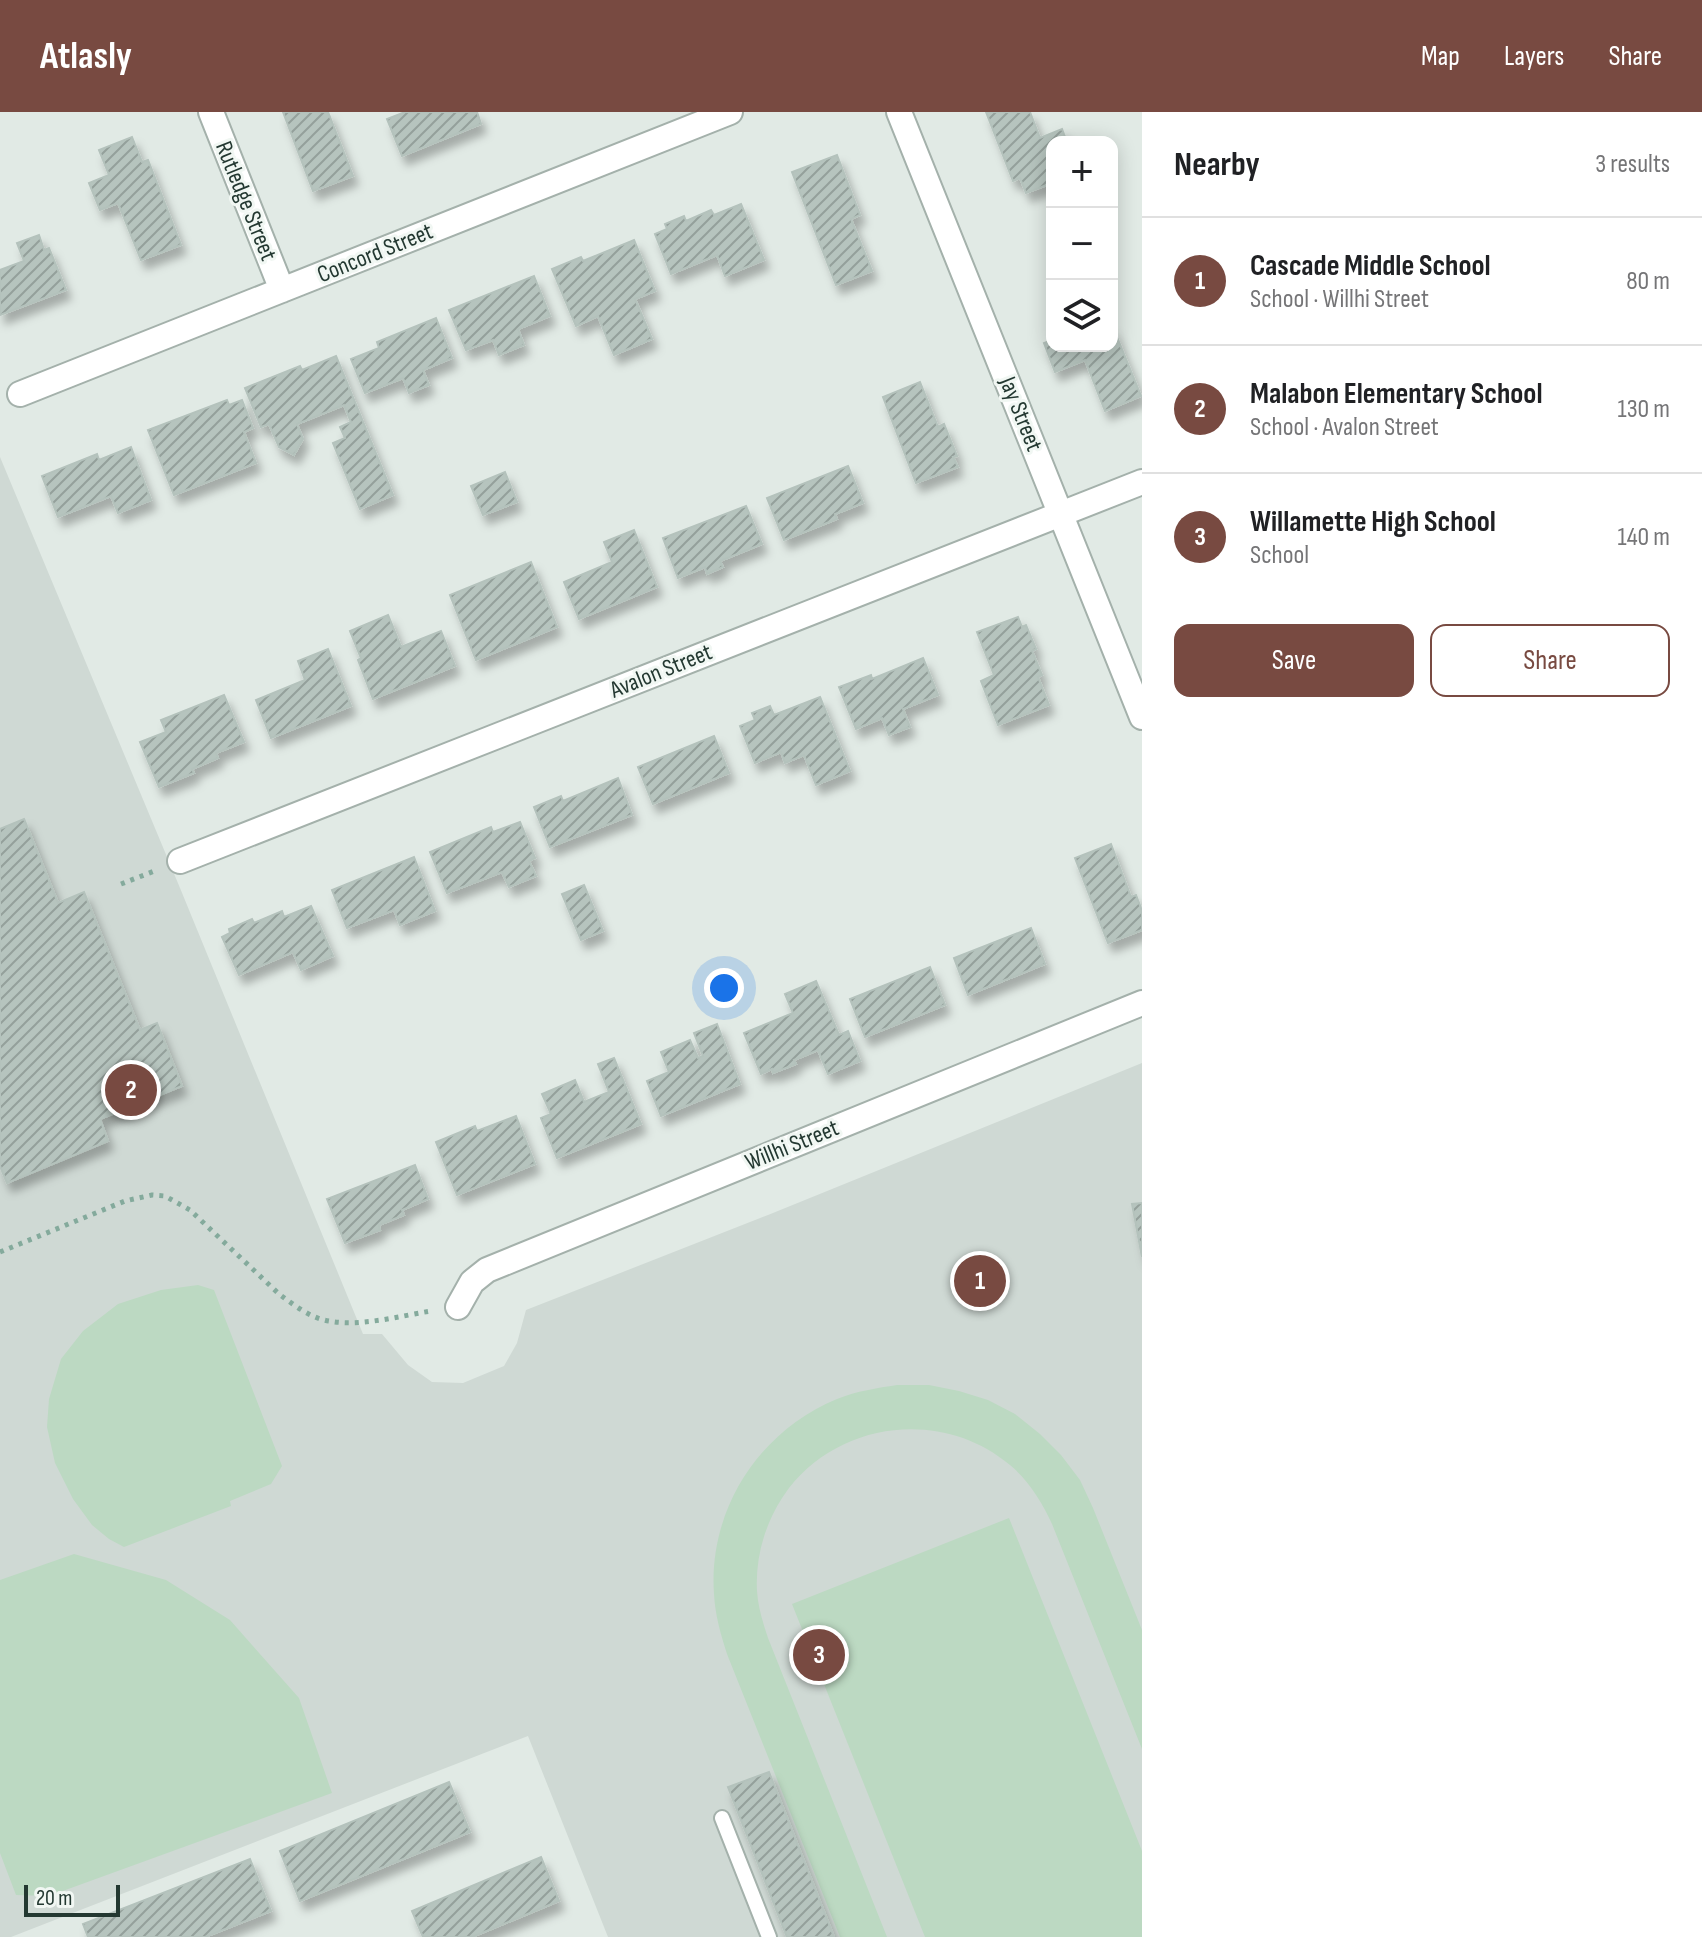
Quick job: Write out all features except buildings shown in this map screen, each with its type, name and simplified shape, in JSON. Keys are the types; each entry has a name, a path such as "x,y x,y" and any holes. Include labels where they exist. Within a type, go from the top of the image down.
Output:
{"street":[{"name":"Rutledge Street","path":"211,112 282,290"},
{"name":"Concord Street","path":"20,394 730,112"},
{"name":"Jay Street","path":"899,112 1142,717"},
{"name":"Avalon Street","path":"180,861 1142,482"},
{"name":"Willhi Street","path":"458,1307 472,1282 487,1270 1142,1003"}],"lane":[{"path":"722,1818 769,1937"}],"path":[{"path":"121,884 180,861"},
{"path":"0,1252 125,1201 165,1196 190,1210 279,1294 312,1316 329,1321 370,1321 458,1307"}],"shaded area":[{"path":"0,457 363,1334 382,1334 408,1365 432,1382 463,1383 504,1366 517,1343 526,1310 1142,1063 1142,1937 608,1937 528,1736 11,1937 0,1937"}],"green space":[{"path":"198,1285 214,1290 282,1466 271,1484 230,1501 231,1506 124,1547 92,1525 73,1499 55,1463 47,1427 49,1399 61,1359 83,1331 118,1304 161,1290"},
{"path":"897,1385 929,1385 959,1391 988,1400 1015,1414 1061,1455 1080,1480 1142,1630 1142,1749 1052,1524 1034,1492 1017,1471 984,1447 955,1435 925,1430 895,1430 865,1436 837,1448 811,1465 781,1499 760,1550 757,1591 768,1638 887,1937 840,1937 727,1654 716,1610 714,1563 730,1504 744,1477 784,1431 809,1413 837,1399"},
{"path":"1009,1518 1142,1851 1142,1937 925,1937 792,1604"},
{"path":"74,1554 166,1580 230,1620 299,1698 332,1793 49,1896 16,1895 0,1853 0,1580"}],"place":[{"name":"Malabon Elementary School","path":"131,1090"},
{"name":"Cascade Middle School","path":"980,1281"},
{"name":"Willamette High School","path":"819,1655"}]}
